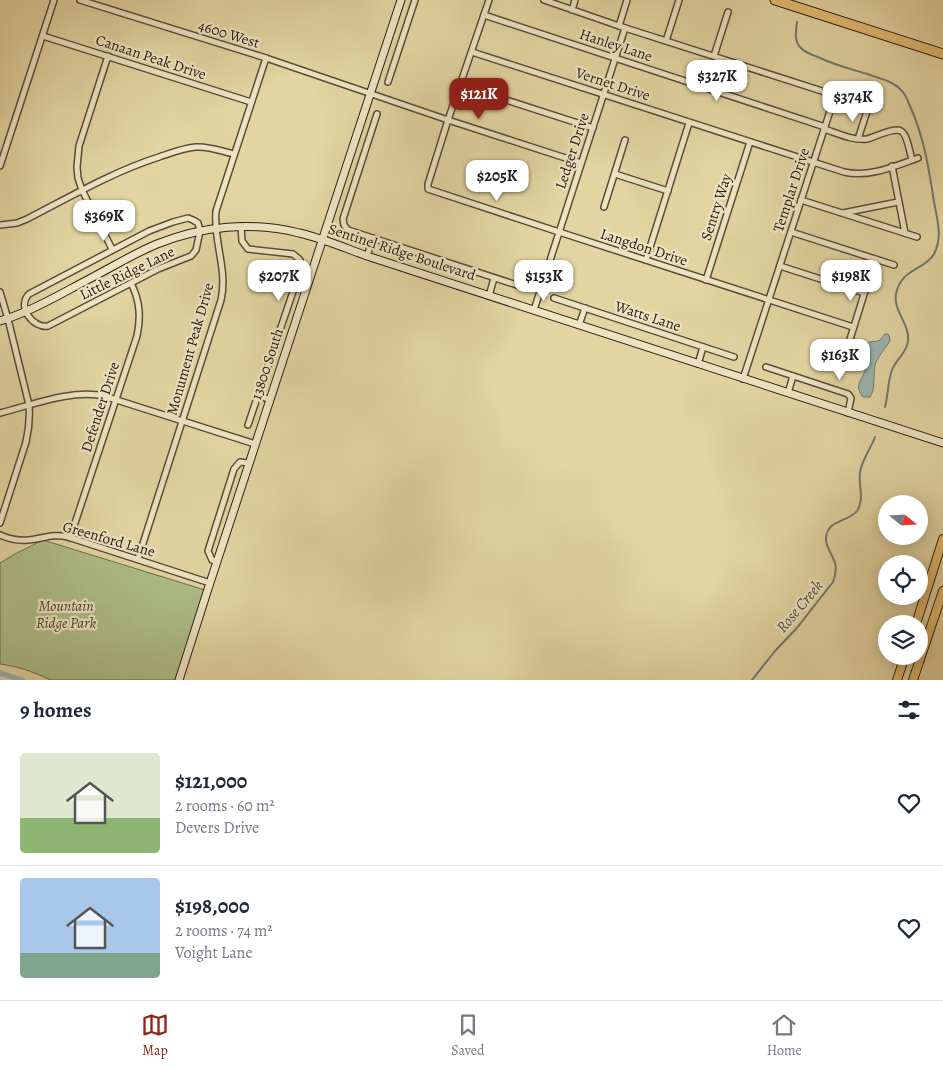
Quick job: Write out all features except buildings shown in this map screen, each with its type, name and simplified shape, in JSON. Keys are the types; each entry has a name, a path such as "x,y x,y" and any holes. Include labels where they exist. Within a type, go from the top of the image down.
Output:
{"highway":[{"path":"775,0 943,54"}],"main road":[{"name":"13800 South","path":"179,680 401,0"},
{"name":"Sentinel Ridge Boulevard","path":"4,320 26,312 144,250 170,239 216,228 241,226 282,229 322,240 943,443"},
{"path":"919,615 943,539"},
{"path":"913,680 943,592"},
{"path":"897,680 902,665"}],"street":[{"path":"0,166 54,0"},
{"name":"4600 West","path":"80,0 266,58 581,163"},
{"path":"388,82 415,0"},
{"path":"448,120 489,0"},
{"name":"Templar Drive","path":"544,0 827,93 831,98 832,105 743,379"},
{"path":"572,10 575,0"},
{"name":"Ledger Drive","path":"534,310 615,58 627,0"},
{"path":"666,41 679,0"},
{"path":"714,56 728,12"},
{"name":"Hanley Lane","path":"484,15 858,139 870,138 895,129 900,130 905,135 912,160"},
{"name":"Canaan Peak Drive","path":"43,36 251,102"},
{"path":"385,50 398,53"},
{"name":"Vernet Drive","path":"472,52 844,172 868,174 918,158"},
{"path":"108,56 78,154 77,172 82,190 112,249"},
{"name":"Monument Peak Drive","path":"138,559 222,294 223,274 216,228 217,207 266,58"},
{"path":"460,85 593,128"},
{"path":"858,139 871,99"},
{"path":"377,114 343,219 344,225 348,230 523,287"},
{"name":"Langdon Drive","path":"448,120 428,189 854,327"},
{"path":"646,260 689,123"},
{"path":"356,139 368,143"},
{"path":"604,207 625,140"},
{"name":"Sentry Way","path":"706,280 750,142"},
{"path":"0,225 27,219 112,175 143,162 188,148 209,148 234,154"},
{"path":"892,166 905,233"},
{"path":"615,174 668,191"},
{"path":"339,191 351,194"},
{"path":"801,200 917,237"},
{"path":"842,213 898,202"},
{"path":"26,312 24,301 28,294 149,231 185,219 191,219 199,225 200,231"},
{"path":"241,226 242,241 248,249 293,254 300,260 301,268 248,425"},
{"name":"Little Ridge Lane","path":"26,312 38,325 46,327 165,266 191,256 196,250 200,231"},
{"path":"791,232 894,265"},
{"path":"368,256 373,238"},
{"path":"846,352 875,259"},
{"path":"780,266 864,294"},
{"path":"489,296 494,278"},
{"name":"Defender Drive","path":"70,538 137,336 140,314 137,298 131,283"},
{"path":"0,292 4,320 29,405 26,442 0,522"},
{"name":"Watts Lane","path":"554,298 734,357"},
{"path":"579,325 585,308"},
{"path":"698,364 704,347"},
{"path":"766,368 848,394 851,398 848,413"},
{"path":"788,393 793,376"},
{"path":"0,413 78,394 98,394 255,444"},
{"path":"258,396 270,400"},
{"path":"216,562 212,560 208,551 234,469 240,462 249,463"},
{"name":"Greenford Lane","path":"0,536 21,540 59,535 210,582"}],"green space":[{"name":"Mountain Ridge Park","path":"43,540 205,590 176,680 50,680 38,674 0,664 0,563"}],"water":[{"path":"885,334 889,335 890,341 875,365 872,393 870,397 863,397 860,393 859,385 866,368 863,353 865,345 880,340"}],"waterway":[{"name":"Rose Creek","path":"797,22 797,42 804,51 831,63 885,80 894,84 902,91 915,118 925,153 938,221 939,235 937,248 930,260 903,279 896,294 897,306 907,329 908,341 906,349 892,370 885,407"},
{"name":"Rose Creek","path":"752,680 833,582 836,565 827,545 827,533 832,525 850,517 857,511 861,502 860,472 875,437"},
{"path":"0,673 22,680"}]}
